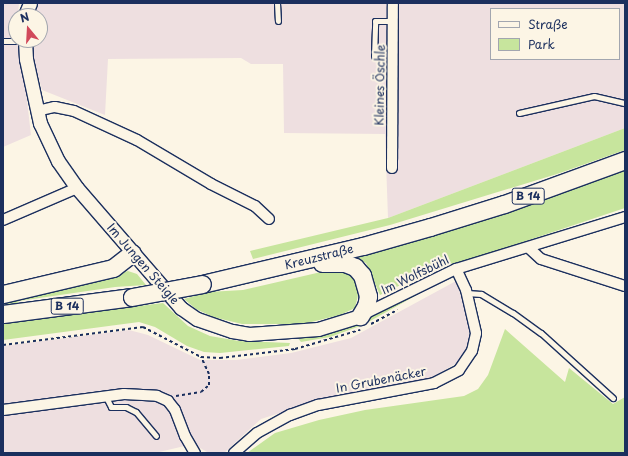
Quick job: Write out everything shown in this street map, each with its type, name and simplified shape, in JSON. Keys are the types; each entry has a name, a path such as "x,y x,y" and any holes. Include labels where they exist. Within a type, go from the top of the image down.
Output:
{"main road":[{"name":"Kreuzstraße","path":"3,314 132,297 202,284 308,260 504,204 625,160"},
{"path":"3,294 113,268 132,253"},
{"path":"308,260 345,263 356,267 366,282 368,296 366,306 360,316"}],"street":[{"name":"Kleines Öschle","path":"392,168 393,3"},
{"name":"Im Jungen Steigle","path":"25,48 26,59 37,110 46,137 58,161 77,188 181,308 198,319 232,331 275,334 312,330 360,316"},
{"path":"37,110 55,107 74,111 130,137 211,184 255,206 269,219"},
{"path":"3,220 77,188"},
{"name":"Im Wolfsbühl","path":"360,316 456,269 529,248 625,217"},
{"path":"529,248 541,259 625,286"},
{"name":"In Grubenäcker","path":"234,453 257,433 290,415 318,406 412,389 449,376 467,361 475,344 474,318 467,293 456,269"},
{"path":"3,410 106,397 145,395 168,401 175,410 185,436 195,453"}],"lane":[{"path":"277,3 278,21"},
{"path":"374,56 375,21 394,21"},
{"path":"520,113 594,96 625,103"},
{"path":"467,293 481,294 536,329 613,398"},
{"path":"106,397 111,407 126,407 136,412 156,436"}],"path":[{"path":"3,345 144,327 201,356 220,358 295,349"},
{"path":"168,401 185,394 200,392 209,385 209,374 201,356"}],"shaded area":[{"path":"3,3 19,3 19,8 8,8 8,48 21,48 31,135 3,147"},
{"path":"38,3 625,3 625,128 388,218 385,134 284,133 283,64 251,64 241,58 108,59 105,115 42,90 31,48 48,48 48,8 37,8"},
{"path":"456,281 470,322 468,348 460,361 426,381 314,402 261,419 224,453 207,452 193,444 155,453 3,453 3,346 129,330 148,335 200,360 236,360 291,353 351,338"}],"green space":[{"path":"625,128 625,150 557,174 390,225 253,259 250,251 388,218"},
{"path":"625,168 625,208 469,260 440,266 380,295 366,263 351,257 455,227"},
{"path":"334,269 344,270 355,277 360,287 355,308 340,315 303,324 242,324 213,317 196,309 184,299 208,292 243,290"},
{"path":"128,271 137,274 146,285 115,287 19,301 16,305 3,306 3,300 106,278"},
{"path":"442,281 363,325 330,337 301,342 296,336 363,321"},
{"path":"163,303 188,326 210,336 239,341 290,343 289,346 220,353 204,352 187,346 155,327 139,322 3,340 3,323"},
{"path":"505,329 565,382 569,368 613,404 625,397 625,453 247,453 275,433 319,420 365,410 464,396 478,389 488,375"}]}
